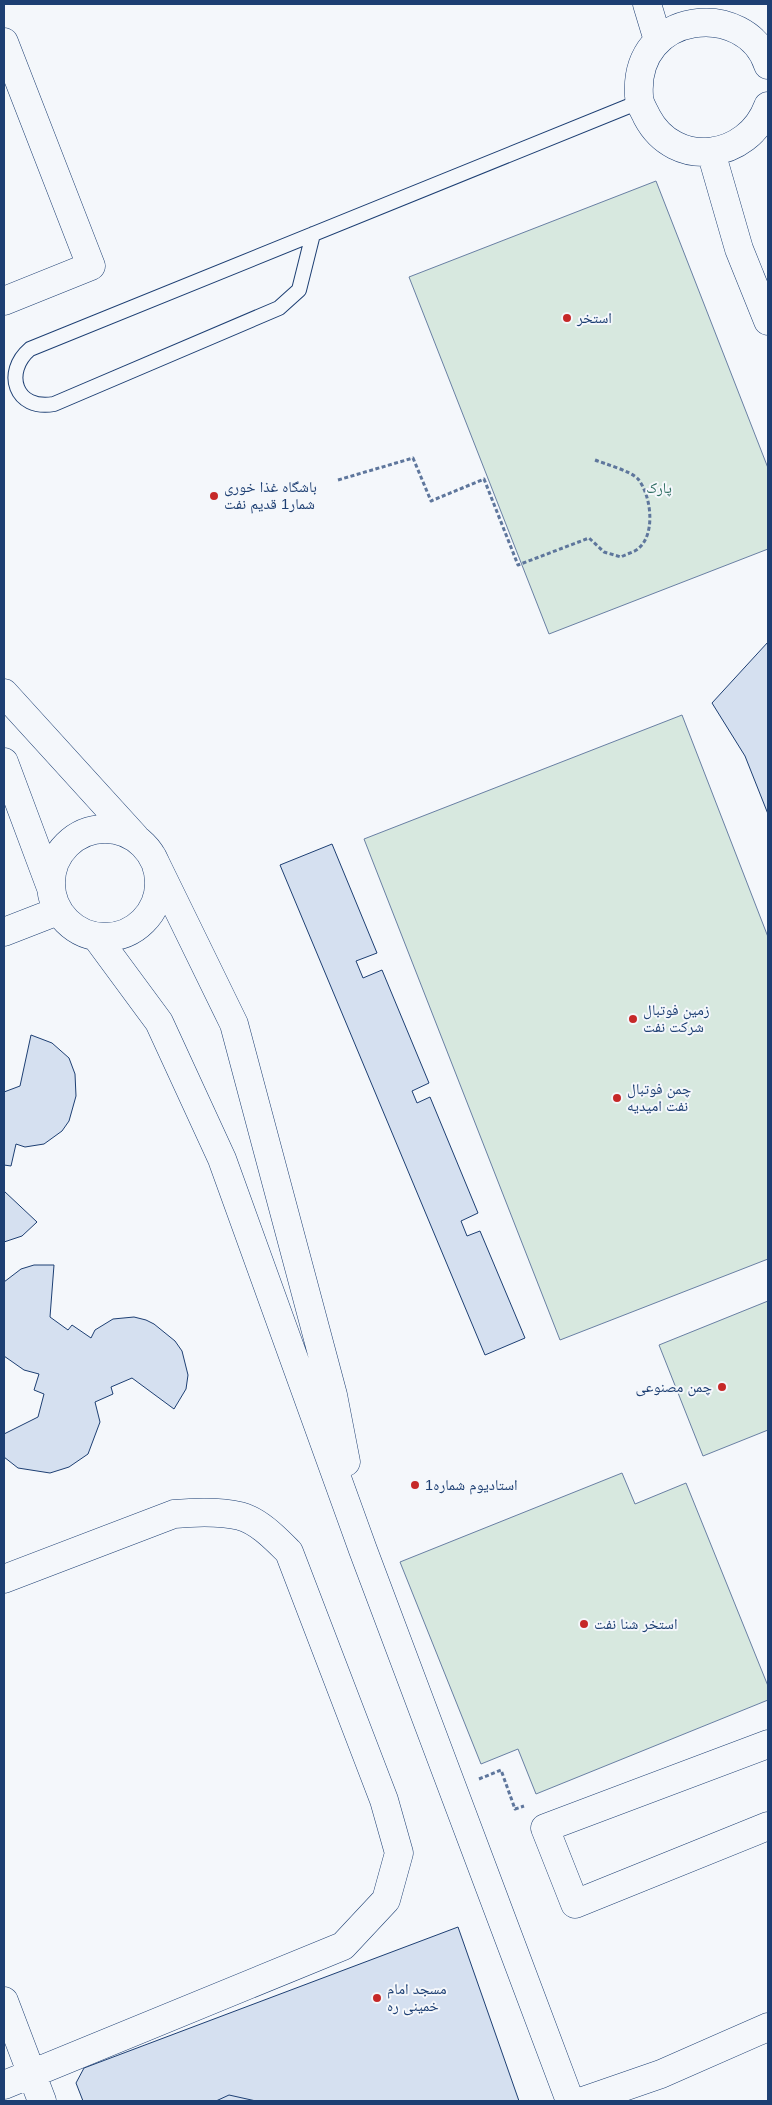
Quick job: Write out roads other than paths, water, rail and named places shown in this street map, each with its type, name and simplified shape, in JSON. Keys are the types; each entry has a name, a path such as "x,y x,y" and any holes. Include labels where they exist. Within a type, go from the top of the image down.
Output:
{"street":[{"path":"646,4 657,37"},
{"path":"767,59 746,32 727,14 713,18 692,18 674,25 657,37 645,54 639,74 639,102 654,130 673,144 691,151 711,152 732,147 750,135 763,119 768,106"},
{"path":"4,42 91,266 4,301"},
{"path":"711,152 739,249 768,322"},
{"path":"4,693 144,847 234,1024 333,1395 363,1550"},
{"path":"4,762 54,899 74,929 97,938 121,936 142,924 156,904 159,879 144,847 113,829 89,831 68,844 54,864 54,899"},
{"path":"4,932 54,899"},
{"path":"97,938 159,1022 222,1159 363,1550 455,1788 570,2101"},
{"path":"4,1579 174,1514 198,1512 241,1516 267,1531 290,1552 384,1800 399,1852 386,1900 343,1946 4,2085"},
{"path":"768,1744 545,1828 575,1904 768,1826"},
{"path":"4,2000 42,2101"},
{"path":"583,2101 661,2074 768,2027"}],"lane":[{"path":"313,234 299,290 279,308 54,404 42,406 30,404 20,395 16,381 16,369 20,357 30,349 313,234 639,102"}],"place":[{"name":"استخر","path":"567,318"},
{"name":"باشگاه غذا خوری شمار1 قدیم نفت","path":"214,496"},
{"name":"زمین فوتبال شرکت نفت","path":"633,1019"},
{"name":"چمن فوتبال نفت امیدیه","path":"617,1098"},
{"name":"چمن مصنوعی","path":"722,1387"},
{"name":"استادیوم شماره1","path":"415,1485"},
{"name":"استخر شنا نفت","path":"584,1624"},
{"name":"مسجد امام خمینی ره","path":"377,1998"}],"park label":[{"name":"پارک","path":"659,488"}]}
